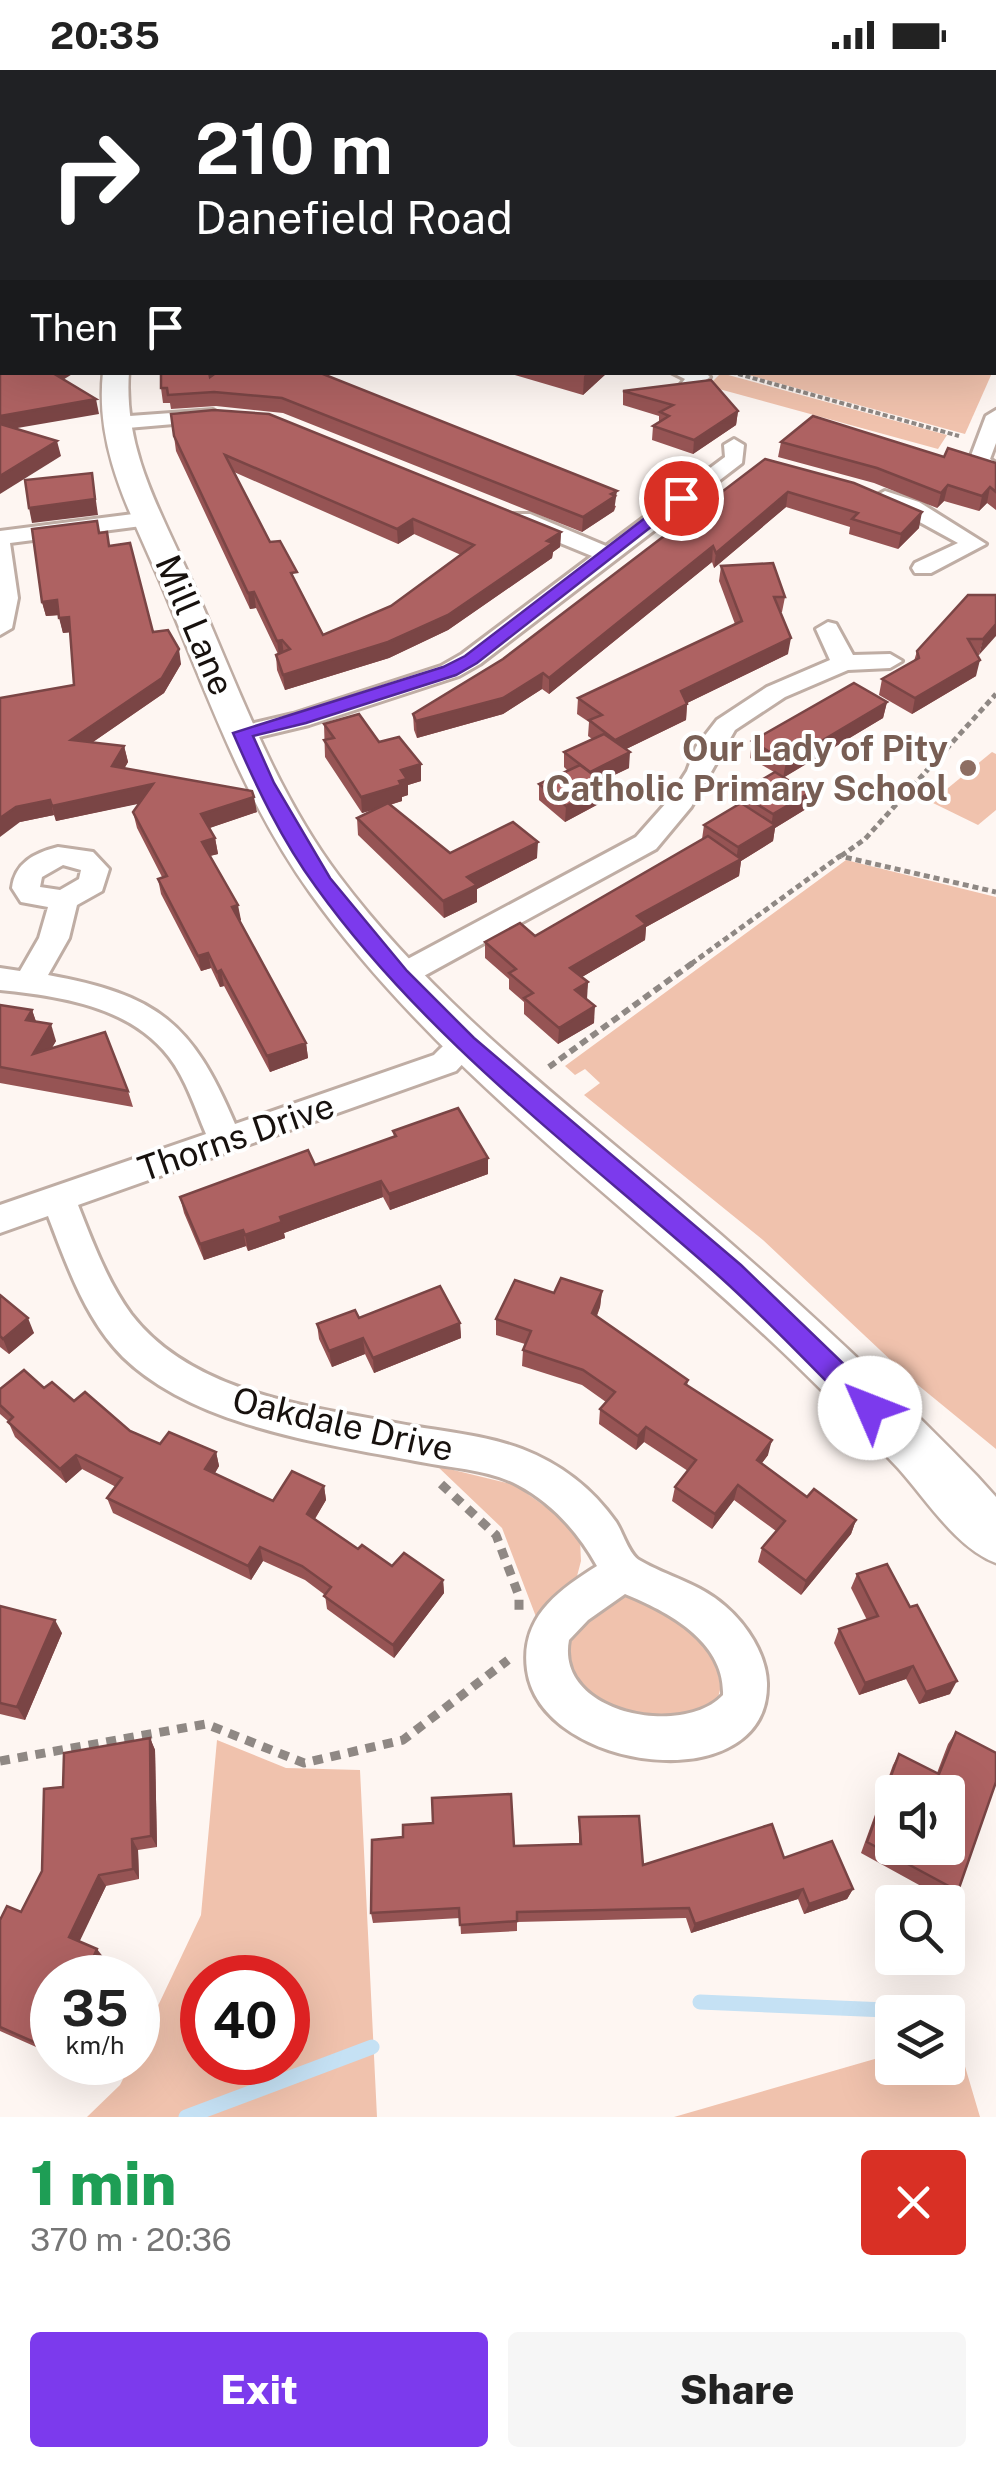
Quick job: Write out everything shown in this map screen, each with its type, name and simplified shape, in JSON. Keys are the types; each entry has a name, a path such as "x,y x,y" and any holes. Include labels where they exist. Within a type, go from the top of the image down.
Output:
{"street":[{"name":"Mill Lane","path":"115,375 116,424 123,457 264,783 322,882 400,976 466,1043 732,1273 954,1488 996,1537"},
{"path":"116,424 237,416"},
{"path":"986,459 996,416"},
{"path":"242,733 300,720 450,671 742,455"},
{"path":"862,488 911,507 976,544 923,568"},
{"path":"496,508 606,554"},
{"path":"0,628 6,598 0,542 149,519"},
{"path":"828,629 844,663"},
{"path":"400,976 646,843 677,807 700,771 709,747 726,726 776,692 844,663 890,661"},
{"path":"14,980 54,938 64,900"},
{"path":"14,980 84,993 132,1013 172,1039 188,1062 226,1142"},
{"name":"Thorns Drive","path":"0,1219 445,1062 466,1043"},
{"name":"Oakdale Drive","path":"58,1198 100,1302 153,1360 204,1390 254,1408 513,1463 553,1486 588,1516 610,1543 621,1573"},
{"path":"621,1573 656,1585 688,1604 731,1642 745,1670 745,1704 721,1729 688,1738 649,1739 608,1728 583,1717 561,1697 544,1672 546,1643 557,1621 621,1573"}],"path":[{"path":"741,375 986,459"},
{"path":"519,1089 865,839 996,694"},
{"path":"840,856 996,892"},
{"path":"393,1439 496,1535 519,1596 519,1633"},
{"path":"0,1761 206,1724 304,1764 403,1740 519,1652"}],"shaded area":[{"path":"719,375 728,375 947,435 938,449 708,386"},
{"path":"748,375 991,375 965,434"},
{"path":"992,752 996,754 996,810 978,825 931,802"},
{"path":"846,860 996,897 996,1449 913,1381 763,1240 584,1095 600,1083 585,1069 575,1075 565,1066"},
{"path":"437,1466 515,1485 567,1522 580,1539 581,1561 576,1580 538,1622 502,1528"},
{"path":"620,1594 646,1596 712,1649 724,1674 718,1698 693,1720 626,1713 595,1702 568,1682 568,1633"},
{"path":"217,1740 286,1768 360,1770 377,2117 87,2117 120,2085 160,2085 160,2002 180,1959 180,2085 310,2085 310,1955 182,1955 201,1915"},
{"path":"875,2059 875,2085 965,2085 965,2066 980,2117 674,2117"}],"building":[{"path":"0,375 56,375 96,399 0,416"},
{"path":"161,375 326,375 617,491 583,517 282,398 214,392 168,395 167,388 161,388"},
{"path":"711,380 738,411 694,440 653,426 669,416 660,412 673,405 623,391"},
{"path":"214,410 269,414 561,532 547,541 553,543 448,615 388,642 283,675 276,655 290,649 282,640 277,641 254,592 248,593 174,436 171,414","holes":["225,455 397,529 413,519 474,545 391,606 323,635 291,573 297,572 280,541 270,542"]},
{"path":"813,416 944,457 948,448 996,463 996,492 990,487 982,496 948,485 941,493 877,468 781,442"},
{"path":"0,424 57,441 0,476"},
{"path":"765,459 854,483 922,512 901,534 852,519 858,513 788,492 716,553 713,546 549,678 543,673 503,698 416,721 413,714 503,659"},
{"path":"92,473 95,499 29,508 25,480"},
{"path":"97,521 99,533 107,532 109,546 130,543 153,632 168,630 179,649 162,678 71,740 124,746 112,766 252,791 254,797 201,814 215,838 202,842 238,905 232,907 306,1043 267,1056 221,970 217,972 208,953 198,956 158,879 167,876 133,812 153,784 52,806 50,800 16,807 0,818 0,698 74,685 69,617 59,618 57,600 42,602 32,529"},
{"path":"773,563 785,597 774,597 791,638 681,691 687,704 615,740 589,720 602,715 578,698 742,621 721,566"},
{"path":"968,595 996,595 996,624 983,639 968,639 980,660 915,698 882,679 919,658 917,651"},
{"path":"854,683 887,702 786,762 752,741"},
{"path":"359,714 379,742 399,737 421,764 401,770 407,779 399,781 401,785 361,797 324,740 334,738 324,724"},
{"path":"604,734 630,752 590,772 564,752"},
{"path":"580,765 607,785 566,806 539,784"},
{"path":"775,772 809,793 773,814 739,793"},
{"path":"388,803 450,853 513,822 538,842 467,877 477,885 443,901 357,818"},
{"path":"741,803 775,825 738,847 704,825"},
{"path":"708,836 741,859 637,916 646,924 570,968 588,982 575,990 595,1006 559,1028 524,998 533,993 509,973 516,969 485,942 520,923 535,936"},
{"path":"0,1005 32,1010 26,1020 51,1024 33,1054 105,1032 128,1091 0,1067"},
{"path":"458,1108 488,1158 389,1194 381,1181 280,1217 282,1222 245,1235 243,1230 200,1244 180,1197 308,1150 315,1165 396,1136 393,1131"},
{"path":"561,1278 602,1291 592,1313 688,1380 685,1384 772,1440 757,1460 807,1497 814,1489 856,1520 806,1581 762,1548 785,1521 738,1485 715,1514 675,1487 696,1460 646,1427 638,1436 600,1409 615,1392 583,1370 523,1350 531,1331 496,1319 515,1280 554,1293"},
{"path":"440,1286 460,1323 373,1358 363,1338 329,1351 317,1324 355,1310 359,1318"},
{"path":"0,1295 28,1318 3,1339 0,1336"},
{"path":"24,1370 44,1388 52,1382 74,1401 85,1392 130,1431 160,1444 169,1432 216,1452 205,1469 273,1501 292,1471 324,1486 307,1514 358,1549 362,1545 392,1566 404,1553 443,1580 393,1645 324,1596 331,1587 302,1566 260,1547 248,1566 107,1498 122,1478 76,1455 60,1469 8,1422 13,1417 0,1405 0,1389"},
{"path":"887,1564 910,1607 917,1605 957,1681 926,1692 913,1666 865,1683 839,1629 878,1616 857,1574"},
{"path":"0,1606 55,1620 17,1707 0,1703"},
{"path":"956,1732 996,1753 996,1782 960,1885 947,1885 910,1865 965,1865 965,1775 891,1775 899,1754 939,1774"},
{"path":"150,1738 151,1836 132,1839 133,1869 99,1875 69,1937 97,1949 94,1955 30,1955 30,2040 0,2027 0,1920 7,1906 21,1912 42,1871 44,1789 63,1787 64,1753"},
{"path":"511,1794 514,1846 581,1844 579,1817 639,1816 643,1865 772,1824 784,1858 832,1841 853,1889 809,1904 803,1889 695,1924 689,1908 517,1912 517,1921 460,1925 459,1908 371,1913 372,1840 403,1837 403,1825 433,1823 432,1798"},
{"path":"875,1820 875,1846 867,1842"}],"waterway":[{"path":"700,2002 875,2009"},
{"path":"186,2117 372,2047"}],"place":[{"name":"Our Lady of Pity Catholic Primary School","path":"968,768"}],"route":[{"path":"681,498 450,671 300,720 242,733 264,783 322,882 400,976 466,1043 732,1273 870,1408"}]}
